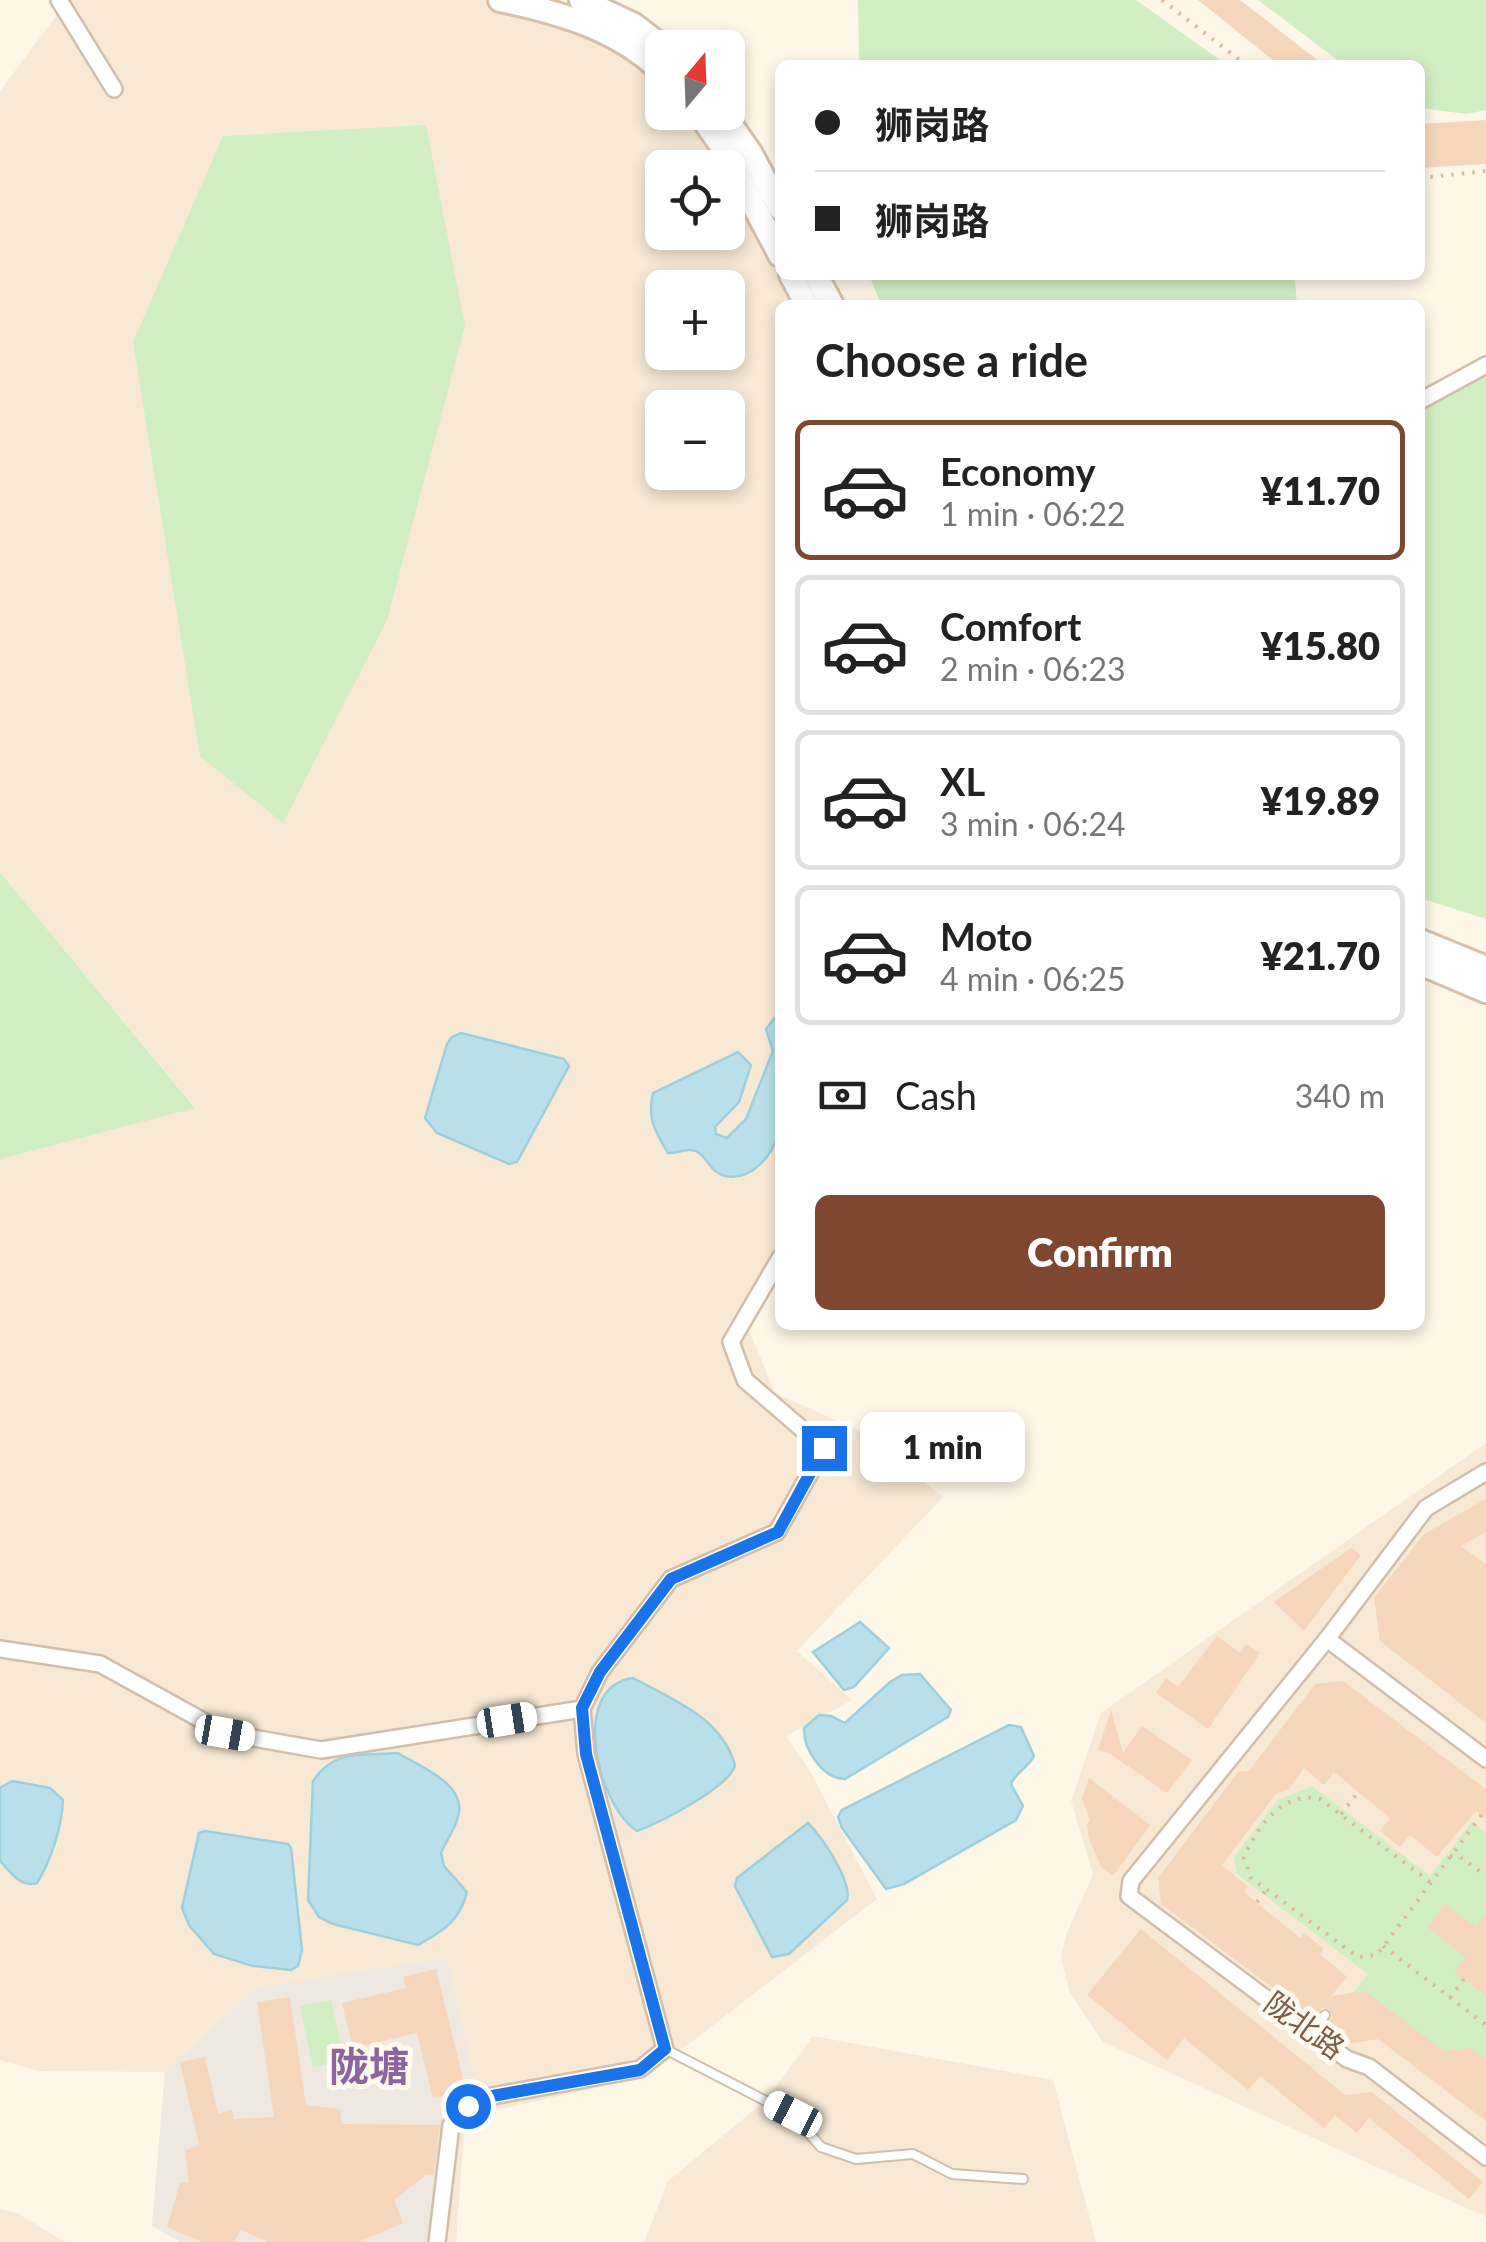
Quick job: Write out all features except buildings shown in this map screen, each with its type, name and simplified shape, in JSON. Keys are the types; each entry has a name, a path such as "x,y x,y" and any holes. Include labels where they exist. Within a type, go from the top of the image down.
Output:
{"main road":[{"path":"500,0 552,11 591,25 645,59"},
{"path":"582,0 645,33"},
{"path":"710,130 775,246"},
{"path":"734,130 775,199"},
{"path":"1425,942 1486,968"},
{"path":"1425,965 1486,990"}],"street":[{"path":"59,0 114,89"},
{"path":"1425,398 1486,365"},
{"path":"436,2242 451,2125 468,2106 492,2096 640,2070 665,2049 586,1754 582,1708 600,1672 671,1579 778,1532 824,1448 745,1380 731,1342 775,1267"},
{"path":"1486,1472 1426,1508 1327,1639 1486,1758"},
{"name":"陇北路","path":"1327,1639 1128,1888 1129,1896 1486,2157"},
{"path":"0,1649 100,1664 225,1733 322,1750 582,1708"}],"lane":[{"path":"1311,2032 1325,2015"},
{"path":"665,2049 793,2114 822,2147 856,2158 913,2154 952,2174 1023,2179"}],"path":[{"path":"1162,0 1240,60"},
{"path":"1425,177 1486,171"},
{"path":"1340,1814 1358,1792"},
{"path":"1430,1882 1320,1799 1306,1795 1282,1804 1244,1858 1250,1878 1266,1890 1358,1957 1377,1955 1486,1809"},
{"path":"1450,1856 1460,1857 1486,1876"},
{"path":"1256,1902 1266,1890"},
{"path":"1383,1946 1486,2026"},
{"path":"1450,1998 1464,1979"}],"shaded area":[{"path":"68,0 529,0 645,60 645,130 702,130 715,150 645,150 645,250 745,250 745,202 775,259 775,280 783,280 797,300 775,300 775,1267 745,1320 775,1393 860,1431 943,1497 797,1651 852,1700 786,1736 810,1771 877,1899 646,2077 487,2112 464,2134 456,2242 180,2242 152,2226 165,2072 39,2071 0,2060 0,1159 195,1107 0,872 0,91"},
{"path":"1486,1443 1486,2217 1103,2042 1070,1993 1061,1958 1066,1935 1093,1874 1071,1801 1101,1713"},
{"path":"447,1958 479,2101 451,2125 437,2242 180,2242 152,2226 165,2072 257,1987"},
{"path":"813,2036 1053,2080 1096,2242 644,2242 668,2181 766,2100"},
{"path":"0,2209 17,2213 65,2242 0,2242"}],"green space":[{"path":"858,0 1136,0 1220,60 859,60"},
{"path":"1258,0 1486,0 1486,110 1467,114 1425,109 1425,60 1337,60"},
{"path":"426,125 465,326 387,620 283,823 200,756 133,342 223,136"},
{"path":"871,280 1294,280 1297,300 879,300"},
{"path":"1486,365 1486,919 1425,900 1425,398"},
{"path":"0,872 195,1108 0,1159"},
{"path":"1312,1786 1430,1876 1472,1822 1486,1833 1486,2096 1346,2002 1368,1974 1237,1874 1234,1857 1278,1800"},
{"path":"331,2000 344,2061 313,2067 300,2006"}],"water":[{"path":"775,1018 775,1143 766,1158 752,1171 735,1177 715,1171 696,1151 668,1153 653,1124 653,1093 738,1052 751,1065 739,1102 715,1127 716,1134 727,1138 746,1119 773,1051 766,1029"},
{"path":"461,1033 564,1059 569,1066 517,1162 509,1164 437,1133 425,1118 447,1044"},
{"path":"860,1622 889,1648 854,1687 844,1690 813,1652"},
{"path":"920,1674 951,1710 948,1717 845,1779 822,1768 807,1745 804,1728 819,1715 845,1723 890,1682 902,1675"},
{"path":"633,1678 707,1722 735,1765 708,1793 637,1831 623,1818 601,1774 595,1724 601,1702 613,1686"},
{"path":"1009,1725 1021,1727 1034,1756 1011,1784 1023,1806 1016,1820 904,1884 886,1889 842,1828 838,1817 842,1810"},
{"path":"398,1753 440,1778 456,1795 459,1805 457,1822 441,1853 444,1866 467,1892 460,1911 449,1924 418,1945 333,1924 319,1917 308,1900 313,1781 321,1770 340,1758"},
{"path":"12,1781 50,1788 63,1800 55,1843 37,1883 21,1881 0,1861 0,1788"},
{"path":"808,1823 841,1871 847,1900 789,1954 772,1957 735,1886 737,1878"},
{"path":"199,1833 288,1844 291,1848 302,1950 298,1966 291,1970 253,1966 214,1954 189,1925 182,1908"}],"district":[{"name":"陇塘","path":"369,2067"}],"route":[{"path":"468,2106 492,2096 640,2070 665,2049 586,1754 582,1708 600,1672 671,1579 778,1532 824,1448"}]}
